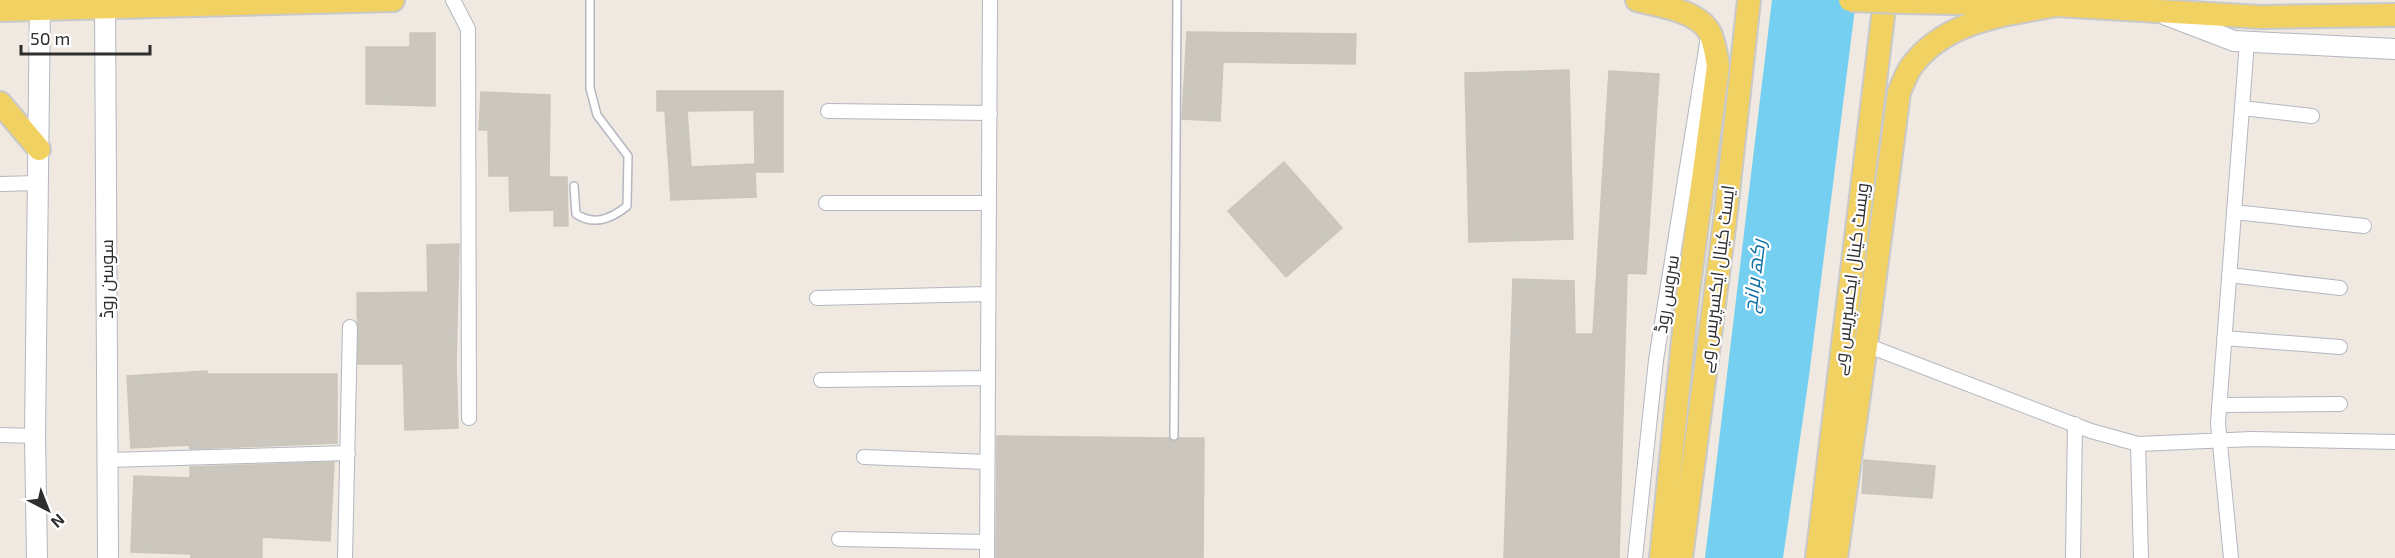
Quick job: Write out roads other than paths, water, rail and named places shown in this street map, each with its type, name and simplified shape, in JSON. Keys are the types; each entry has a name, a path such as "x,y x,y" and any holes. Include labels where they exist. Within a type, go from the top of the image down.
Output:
{"main road":[{"path":"0,10 40,5 393,0"},
{"path":"1637,0 1683,12 1709,30 1715,45 1717,75 1687,301 1661,558"},
{"name":"ایسٹ کینال ایکسپریس وے","path":"1681,558 1725,220 1749,0"},
{"path":"1850,0 2056,4 2260,17 2395,15"},
{"name":"ویسٹ کینال ایکسپریس وے","path":"1817,558 1894,1"},
{"path":"1836,558 1899,92 1911,68 1928,49 1952,31 1981,20 2056,4"},
{"path":"0,103 39,148"}],"street":[{"path":"453,0 468,28 469,418"},
{"path":"987,558 990,0"},
{"name":"سوسن روڈ","path":"106,4 108,558"},
{"path":"37,558 35,436 40,5"},
{"path":"2155,11 2234,41 2395,49"},
{"name":"سروس روڈ","path":"1635,558 1656,360 1709,30"},
{"path":"2231,558 2220,441 2219,405 2247,42"},
{"path":"2242,108 2312,116"},
{"path":"828,111 990,113"},
{"path":"0,184 38,183"},
{"path":"826,202 989,202"},
{"path":"2234,212 2364,226"},
{"path":"2229,274 2340,288"},
{"path":"817,298 988,294"},
{"path":"345,558 350,327"},
{"path":"2224,338 2340,347"},
{"path":"1866,345 2075,424 2138,444 2220,441 2395,442"},
{"path":"821,380 988,378"},
{"path":"2219,405 2340,404"},
{"path":"2073,558 2075,424"},
{"path":"0,435 35,436"},
{"path":"2138,444 2141,558"},
{"path":"108,460 348,453"},
{"path":"864,457 987,462"},
{"path":"839,539 987,542"}],"lane":[{"path":"574,186 576,214 585,220 612,218 627,206 628,156 597,115 590,88 590,0"},
{"path":"1174,436 1176,0"}],"water":[{"name":"رکھ برانچ","path":"1772,0 1856,0 1809,376 1783,558 1705,558"}]}
